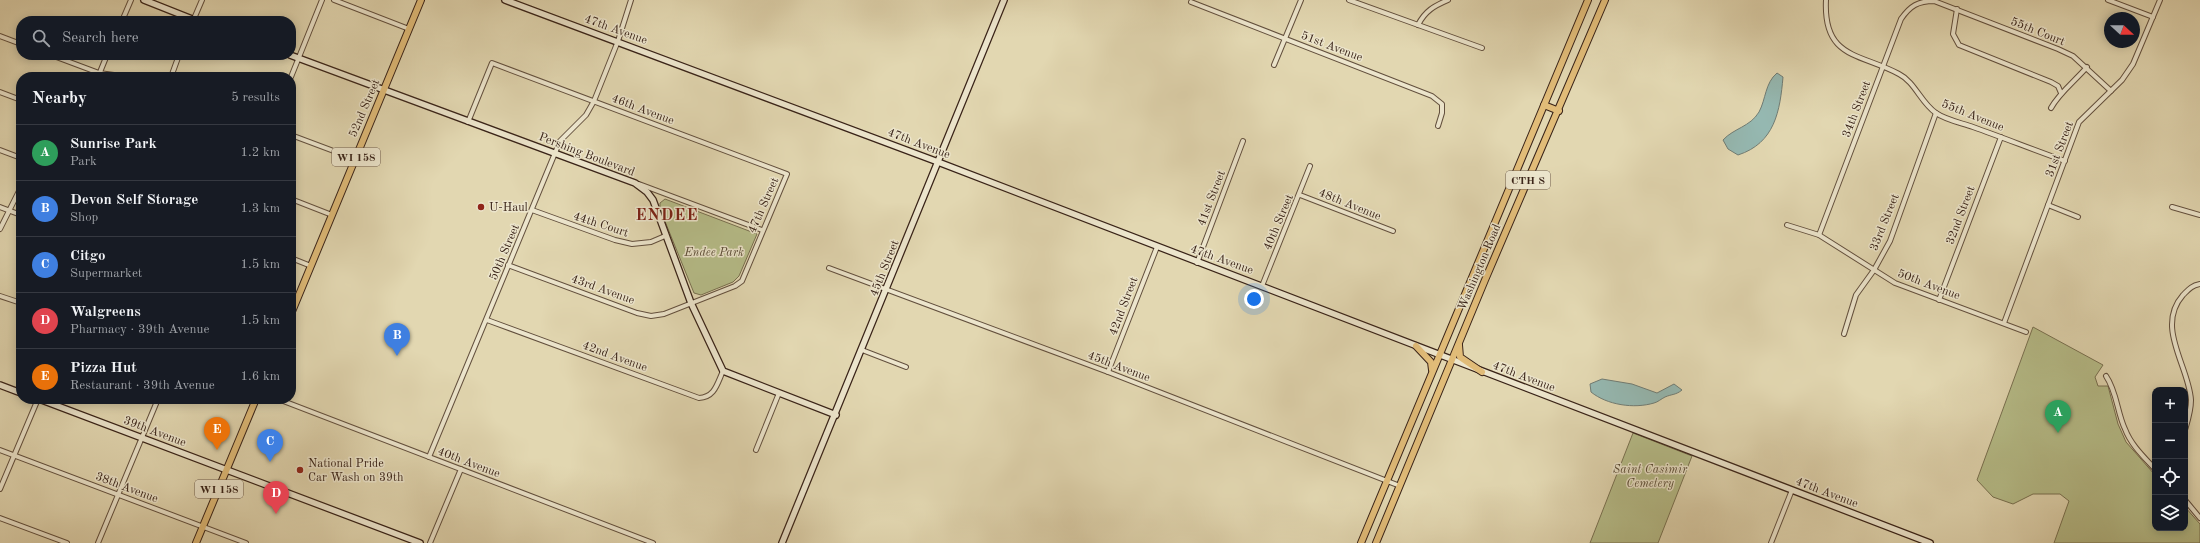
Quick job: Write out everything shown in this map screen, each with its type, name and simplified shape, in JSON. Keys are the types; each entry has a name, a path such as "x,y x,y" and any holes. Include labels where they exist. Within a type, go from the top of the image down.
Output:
{"main road":[{"name":"52nd Street","path":"296,301 421,0"},
{"name":"Washington Road","path":"1361,543 1588,0"},
{"name":"Washington Road","path":"1376,543 1459,343 1605,0"},
{"path":"1544,105 1559,111"},
{"path":"1459,343 1460,357 1482,372"},
{"path":"1416,346 1431,362 1432,372"},
{"name":"WI 158","path":"196,543 254,404"}],"street":[{"path":"124,16 131,0"},
{"path":"144,0 183,16"},
{"path":"197,16 202,0"},
{"path":"293,72 322,0"},
{"path":"334,0 409,29"},
{"name":"47th Avenue","path":"505,0 938,162 1197,263 1262,286 1482,372 1930,543"},
{"name":"50th Street","path":"429,457 560,141 586,116 594,101 618,42 631,0"},
{"name":"45th Street","path":"782,543 836,415 1004,0"},
{"path":"1274,65 1301,0"},
{"path":"1349,0 1482,48"},
{"path":"1418,25 1423,15 1431,8 1448,0"},
{"name":"55th Avenue","path":"1826,0 1825,13 1828,30 1836,42 1847,53 1899,74 1910,81 1936,113 2065,161"},
{"path":"2108,0 2153,17"},
{"name":"31st Street","path":"2004,323 2080,122 2122,80 2133,64 2160,0"},
{"name":"55th Court","path":"1924,1 1934,1 1957,9 2073,56 2087,67 2111,91"},
{"name":"34th Street","path":"1819,235 1901,19 1911,7 1924,1"},
{"name":"51st Avenue","path":"1190,2 1432,96 1442,104 1442,113 1438,126"},
{"path":"1957,9 1953,34 1959,45 2051,82 2058,86 2061,93"},
{"path":"0,36 16,42"},
{"name":"Pershing Boulevard","path":"298,58 635,183 647,192 653,200 665,236 691,303 723,371"},
{"path":"63,60 91,72"},
{"path":"99,72 105,60"},
{"path":"172,72 177,60"},
{"name":"46th Avenue","path":"468,122 492,63 787,174"},
{"path":"2051,108 2061,93 2071,86 2087,67"},
{"path":"0,92 16,98"},
{"name":"33rd Street","path":"1844,334 1856,295 1874,270 1890,241 1936,113"},
{"path":"296,137 355,159"},
{"name":"32nd Street","path":"1939,300 2001,137"},
{"name":"41st Street","path":"1197,263 1243,141"},
{"path":"0,150 16,156"},
{"name":"40th Street","path":"1262,286 1300,195 1310,166"},
{"name":"47th Street","path":"691,303 735,286 742,281 762,230 787,174"},
{"path":"635,183 762,230"},
{"name":"48th Avenue","path":"1300,195 1393,231"},
{"path":"0,229 16,196"},
{"path":"296,201 332,214"},
{"path":"2048,205 2078,216"},
{"path":"0,207 16,213"},
{"path":"2172,207 2200,215"},
{"name":"44th Court","path":"532,210 615,240 632,244 651,242 665,236"},
{"name":"50th Avenue","path":"1787,225 1819,235 1895,283 2026,332"},
{"name":"42nd Street","path":"1108,372 1157,247"},
{"path":"296,260 311,266"},
{"name":"43rd Avenue","path":"508,265 651,316 664,314 691,303"},
{"name":"45th Avenue","path":"829,268 1108,372 1400,486"},
{"path":"2187,423 2190,415 2191,398 2171,321 2178,301 2191,286 2200,284"},
{"path":"0,296 16,301"},
{"name":"42nd Avenue","path":"487,320 699,398 708,398 714,391 723,371"},
{"path":"862,350 906,367"},
{"path":"723,371 836,415"},
{"path":"2106,376 2112,384 2125,429 2134,446 2152,466"},
{"path":"0,385 16,391"},
{"path":"756,450 779,393"},
{"path":"0,489 36,404"},
{"name":"39th Avenue","path":"51,404 420,543"},
{"path":"98,543 156,404"},
{"name":"40th Avenue","path":"291,404 652,543"},
{"name":"38th Avenue","path":"0,450 246,543"},
{"path":"430,543 461,469"},
{"path":"1771,543 1792,490"},
{"path":"2188,504 2200,518"},
{"path":"0,518 67,543"}],"green space":[{"name":"Endee Park","path":"665,199 757,234 739,276 733,282 701,295 694,293 660,209 660,203"},
{"path":"2033,327 2103,365 2095,377 2098,386 2108,386 2118,424 2126,442 2152,472 2152,531 2188,531 2188,510 2200,524 2200,543 2054,543 2069,501 2060,494 2033,494 2013,504 1993,497 1977,480"},
{"name":"Saint Casimir Cemetery","path":"1633,433 1692,456 1658,543 1590,543"}],"water":[{"path":"1777,73 1783,77 1780,102 1773,124 1768,134 1760,143 1750,150 1738,155 1728,149 1723,140 1755,117 1759,112 1770,81"},
{"path":"1602,379 1632,384 1657,393 1674,384 1682,390 1657,402 1646,405 1621,405 1605,400 1591,392 1590,384"}],"place":[{"name":"U-Haul","path":"481,207"},
{"name":"Devon Self Storage","path":"397,356"},
{"name":"Sunrise Park","path":"2058,433"},
{"name":"Pizza Hut","path":"217,450"},
{"name":"Citgo","path":"270,462"},
{"name":"National Pride Car Wash on 39th","path":"300,470"},
{"name":"Walgreens","path":"276,514"}],"district":[{"name":"ENDEE","path":"667,214"}]}
